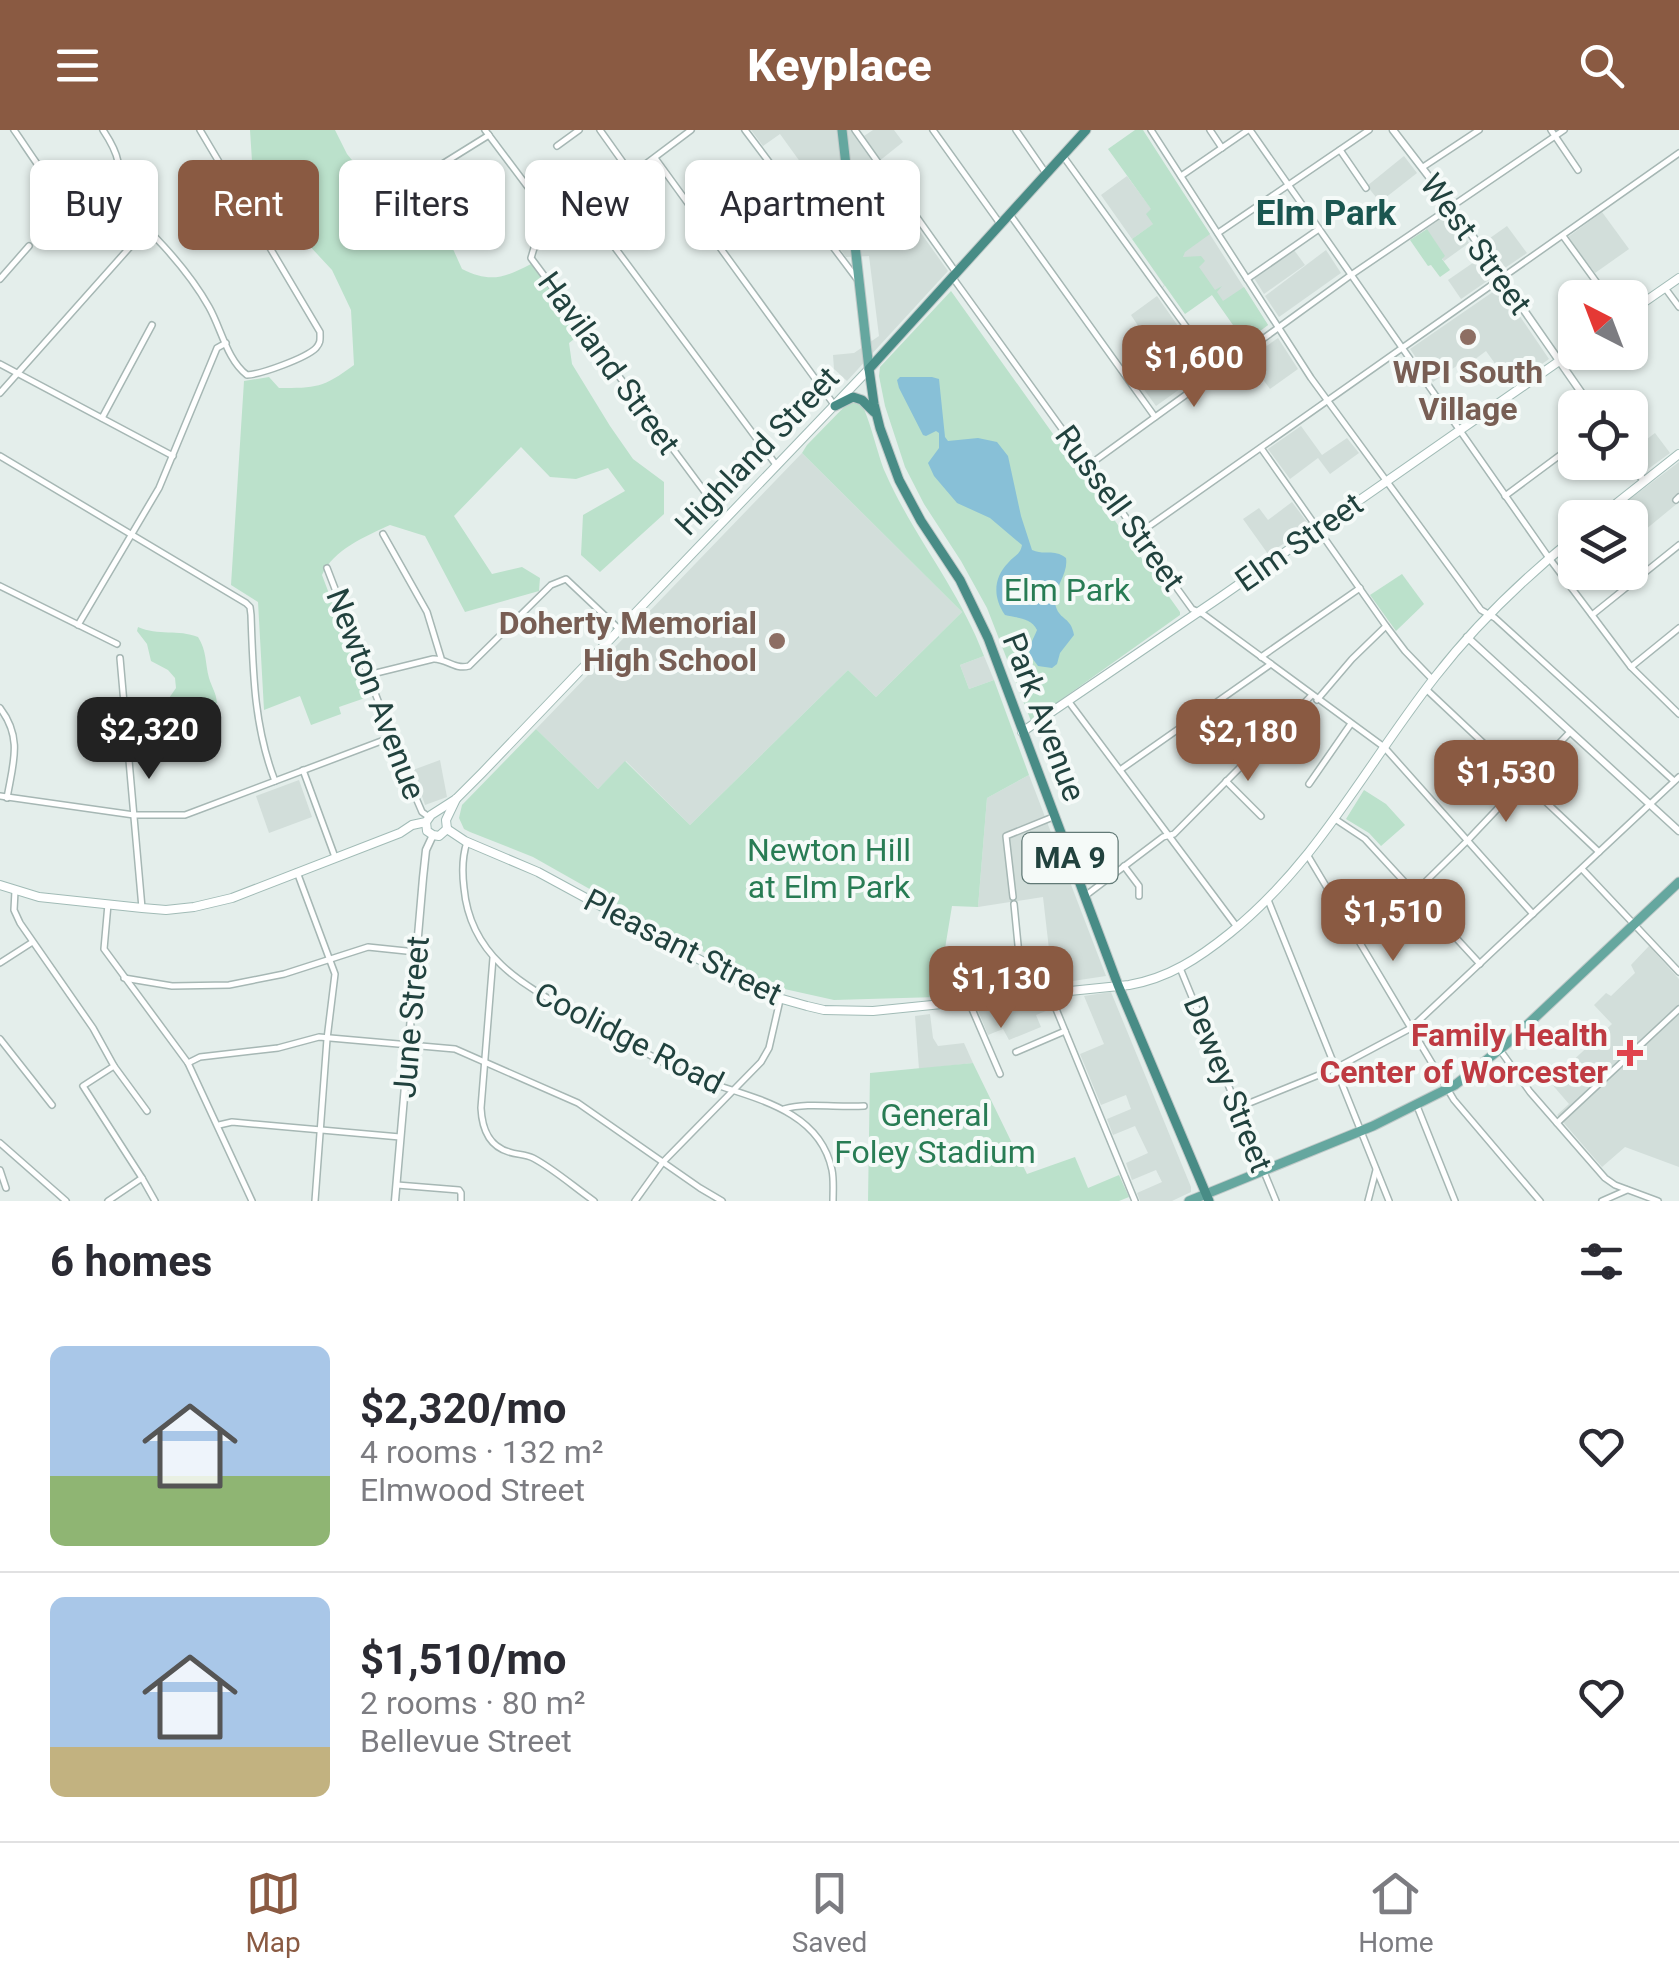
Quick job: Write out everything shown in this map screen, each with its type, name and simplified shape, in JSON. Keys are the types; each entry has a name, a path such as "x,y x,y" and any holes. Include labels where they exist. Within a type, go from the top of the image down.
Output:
{"highway":[{"name":"Highland Street","path":"870,369 1086,130"},
{"name":"Park Avenue","path":"870,369 876,415 887,450 912,506 955,572 984,630 1118,984 1208,1197"},
{"path":"835,406 856,397 876,415"}],"main road":[{"name":"Park Avenue","path":"842,130 870,369"},
{"path":"1648,300 1679,278"},
{"name":"Elm Street","path":"1022,732 1558,362"},
{"name":"Highland Street","path":"430,824 870,369"},
{"path":"1620,500 1679,454"},
{"name":"Pleasant Street","path":"430,824 444,816 447,825 467,842 538,872 712,969 780,1000 824,1010 969,1002 1150,980 1204,953 1268,900 1308,856 1426,689 1468,637 1558,550"},
{"name":"Highland Street","path":"447,825 456,800"},
{"path":"0,885 39,896 166,910 232,898 412,826 430,824 439,836 447,825"},
{"path":"1189,1201 1208,1197 1448,1089 1500,1050 1679,882"}],"street":[{"path":"14,130 36,160"},
{"path":"104,130 118,160"},
{"path":"158,242 209,306 238,366 247,375 270,370 317,346 321,338 297,293 200,130"},
{"path":"207,141 209,130"},
{"path":"557,146 579,130"},
{"path":"600,130 622,160"},
{"path":"652,160 690,130"},
{"path":"745,130 859,282"},
{"name":"Russell Street","path":"854,130 1192,608 1384,747 1534,914"},
{"path":"933,130 1001,225"},
{"path":"1016,130 1047,174"},
{"path":"1151,130 1328,401 1482,610 1676,779 1412,1028 1336,1068 1238,1108"},
{"path":"1210,130 1222,148"},
{"path":"1181,176 1249,130 1549,558 1632,667 1679,714"},
{"path":"1218,233 1369,130"},
{"name":"West Street","path":"1392,130 1451,205 1558,360"},
{"path":"1422,168 1478,130"},
{"path":"1089,464 1351,275 1553,133 1564,130"},
{"path":"445,160 487,132 525,183"},
{"path":"1553,133 1578,170"},
{"path":"1340,150 1366,188"},
{"path":"1138,534 1679,153"},
{"path":"1062,156 1218,371"},
{"path":"655,158 835,406"},
{"path":"1010,214 1155,417"},
{"path":"1247,278 1320,229"},
{"path":"1564,236 1595,280"},
{"path":"0,279 29,246"},
{"path":"0,393 127,250"},
{"name":"Haviland Street","path":"535,250 531,253 534,261 726,520"},
{"path":"617,250 777,466"},
{"path":"1665,288 1679,308"},
{"path":"102,418 152,324"},
{"path":"78,625 159,488 217,348 226,343"},
{"path":"0,364 173,456"},
{"path":"1261,448 1386,626 1433,680"},
{"path":"0,456 250,607 255,701 264,752 274,780"},
{"path":"1504,496 1558,456"},
{"path":"382,534 427,612 440,658"},
{"path":"1592,615 1679,545"},
{"name":"Newton Avenue","path":"327,568 416,798 430,824"},
{"path":"368,675 440,658 459,668 469,666 551,585 566,579 620,630"},
{"path":"0,586 117,644"},
{"path":"1261,657 1360,588"},
{"path":"1085,896 1168,834 1174,834 1386,626"},
{"path":"1632,667 1679,628"},
{"path":"1468,637 1679,831"},
{"path":"120,658 142,908"},
{"path":"1120,770 1271,664"},
{"path":"1426,689 1600,852"},
{"path":"1069,702 1236,928"},
{"path":"0,708 12,728 15,744 4,797 134,815 185,814 392,737"},
{"path":"1309,784 1350,724"},
{"path":"1416,891 1570,732"},
{"path":"302,770 335,858"},
{"path":"1226,781 1261,816"},
{"path":"1024,996 1006,836 1054,816"},
{"path":"1335,819 1365,839 1480,964"},
{"name":"June Street","path":"395,1201 430,824"},
{"name":"Coolidge Road","path":"467,842 462,868 465,898 477,934 493,958 516,980 680,1072 784,1109 822,1143 833,1173 834,1201"},
{"path":"1308,856 1454,1100 1540,1201"},
{"path":"1124,866 1139,886 1139,896"},
{"path":"1582,869 1679,972"},
{"path":"297,872 335,974 315,1201"},
{"path":"15,890 14,910 32,943 148,1111"},
{"path":"1268,900 1389,1201"},
{"path":"108,904 104,948 188,1063 252,1201"},
{"path":"0,963 32,943"},
{"path":"124,978 172,986 229,984 284,974 368,947 416,952"},
{"path":"493,958 481,1109 483,1128 506,1152 536,1160 594,1201"},
{"name":"Dewey Street","path":"1180,968 1276,1201"},
{"path":"1049,992 1135,1201"},
{"path":"635,1201 663,1162 767,1053 780,1000"},
{"path":"969,1002 1000,1074"},
{"path":"1557,1123 1679,1009"},
{"path":"1016,1052 1065,1031"},
{"path":"188,1063 200,1057 261,1050 319,1037 454,1049 578,1103 722,1201"},
{"path":"0,1039 52,1106"},
{"path":"1500,1050 1530,1092 1606,1178 1658,1201"},
{"path":"114,1066 83,1086 155,1201"},
{"path":"1417,1105 1455,1201"},
{"path":"784,1109 864,1106"},
{"path":"218,1126 232,1122 400,1137"},
{"path":"0,1142 66,1201"},
{"path":"0,1170 6,1188"},
{"path":"1368,1201 1376,1170"},
{"path":"108,1201 142,1178"},
{"path":"397,1184 458,1190 460,1201"},
{"path":"1602,1201 1630,1191"},
{"path":"1630,1191 1634,1201"}],"shaded area":[{"path":"751,130 859,130 864,136 873,130 894,130 903,142 880,160 799,160 780,134 763,146"},
{"path":"1404,156 1417,173 1380,202 1367,186"},
{"path":"1127,176 1155,214 1184,194 1268,325 1245,342 1192,266 1165,285 1157,296 1164,285 1140,250 1159,220 1132,239 1101,195"},
{"name":"WPI South Village","path":"1602,212 1629,249 1595,273 1568,237"},
{"path":"1449,213 1469,243 1444,261 1426,229"},
{"name":"WPI South Village","path":"1507,226 1527,253 1502,270 1483,243"},
{"path":"920,232 948,271 847,381 834,369 833,355 854,353 879,336 869,256 846,257 841,250 920,250"},
{"path":"1294,250 1305,265 1264,294 1254,278"},
{"path":"1326,250 1341,273 1279,317 1265,296"},
{"path":"1480,258 1493,277 1461,299 1448,280"},
{"name":"WPI South Village","path":"1500,287 1549,359 1511,386 1486,351 1433,382 1410,349"},
{"path":"1157,296 1208,369 1156,406 1124,362 1150,344 1131,315"},
{"name":"WPI South Village","path":"1278,338 1298,369 1270,389 1248,359"},
{"path":"1301,426 1322,455 1347,438 1359,453 1330,474 1318,458 1290,479 1268,449"},
{"path":"1655,433 1670,453 1648,469 1648,438"},
{"name":"Doherty Memorial High School","path":"802,453 962,612 876,697 848,670 690,825 626,761 598,789 536,729"},
{"path":"1679,462 1679,502 1648,527 1648,500 1629,500"},
{"path":"1292,502 1310,526 1268,554 1243,519 1259,508 1268,520"},
{"path":"984,656 994,680 969,689 960,665"},
{"path":"440,760 447,797 425,805 413,770"},
{"path":"1029,775 1106,976 1053,984 1043,897 978,907 987,798"},
{"path":"299,780 312,817 269,833 256,796"},
{"name":"Family Health Center of Worcester","path":"1649,946 1679,979 1679,1167 1625,1147 1602,1167 1557,1115 1569,1104 1550,1082 1612,1024 1594,1005 1606,993 1611,996 1635,973 1631,965"},
{"path":"1111,992 1191,1187 1191,1192 1172,1201 1140,1201 1137,1193 1162,1182 1156,1170 1132,1180 1126,1163 1148,1153 1135,1126 1113,1135 1107,1119 1131,1109 1126,1095 1101,1105 1080,1054 1104,1044 1084,996"},
{"path":"1046,999 1051,1009 1036,1015 1041,1027 1009,1040 1003,1029 988,1035 977,1008"},
{"path":"930,1014 938,1046 964,1043 973,1063 919,1069 915,1016"}],"green space":[{"path":"250,130 335,130 352,160 339,160 339,250 453,250 462,269 481,276 497,277 531,264 582,333 569,343 572,364 633,459 664,482 664,514 600,572 581,555 583,515 625,491 608,468 576,479 550,477 521,447 454,516 492,574 522,567 540,578 539,591 465,612 425,536 390,525 351,545 334,558 322,575 368,697 339,707 341,714 311,725 300,696 264,710 258,602 231,585 244,381 269,377 279,388 302,388 319,385 343,373 354,365 351,310 332,270 313,250 319,250 319,160 252,160"},
{"path":"1135,130 1143,130 1210,234 1183,257 1201,256 1205,261 1199,267 1215,290 1222,286 1217,292 1223,301 1244,287 1268,325 1245,342 1212,295 1185,314 1132,239 1153,224 1146,214 1151,209 1108,149"},
{"path":"1427,229 1450,270 1440,277 1410,240"},
{"name":"Elm Park","path":"951,291 1180,612 1031,721 987,608 905,467 879,376 880,367"},
{"name":"Newton Hill at Elm Park","path":"855,402 864,410 896,496 962,608 984,656 960,665 969,689 994,680 1029,775 987,798 978,907 952,906 937,997 834,1000 771,986 533,857 464,829 459,818 462,805 536,729 598,789 625,761 690,825 848,670 876,697 962,612 802,453 846,405"},
{"path":"1402,574 1424,604 1396,631 1370,595"},
{"path":"138,627 198,637 217,703 170,705 167,701 176,688 175,678 151,661"},
{"path":"1364,790 1386,804 1405,825 1381,846 1346,819"},
{"name":"General Foley Stadium","path":"973,1063 1027,1174 1075,1157 1088,1188 1119,1175 1129,1197 1119,1201 868,1201 870,1073"}],"water":[{"path":"900,377 939,379 948,441 978,438 997,442 1008,456 1032,550 1066,558 1055,601 1074,635 1052,668 1038,666 1031,656 1029,649 1037,630 1034,626 1005,615 998,602 996,588 1000,575 1022,545 990,518 957,503 934,476 928,463 939,448 939,433 923,435 899,388"}],"place":[{"name":"WPI South Village","path":"1468,337"},
{"name":"Doherty Memorial High School","path":"777,641"},
{"name":"Family Health Center of Worcester","path":"1630,1053"}],"district":[{"name":"Elm Park","path":"1326,213"}]}
